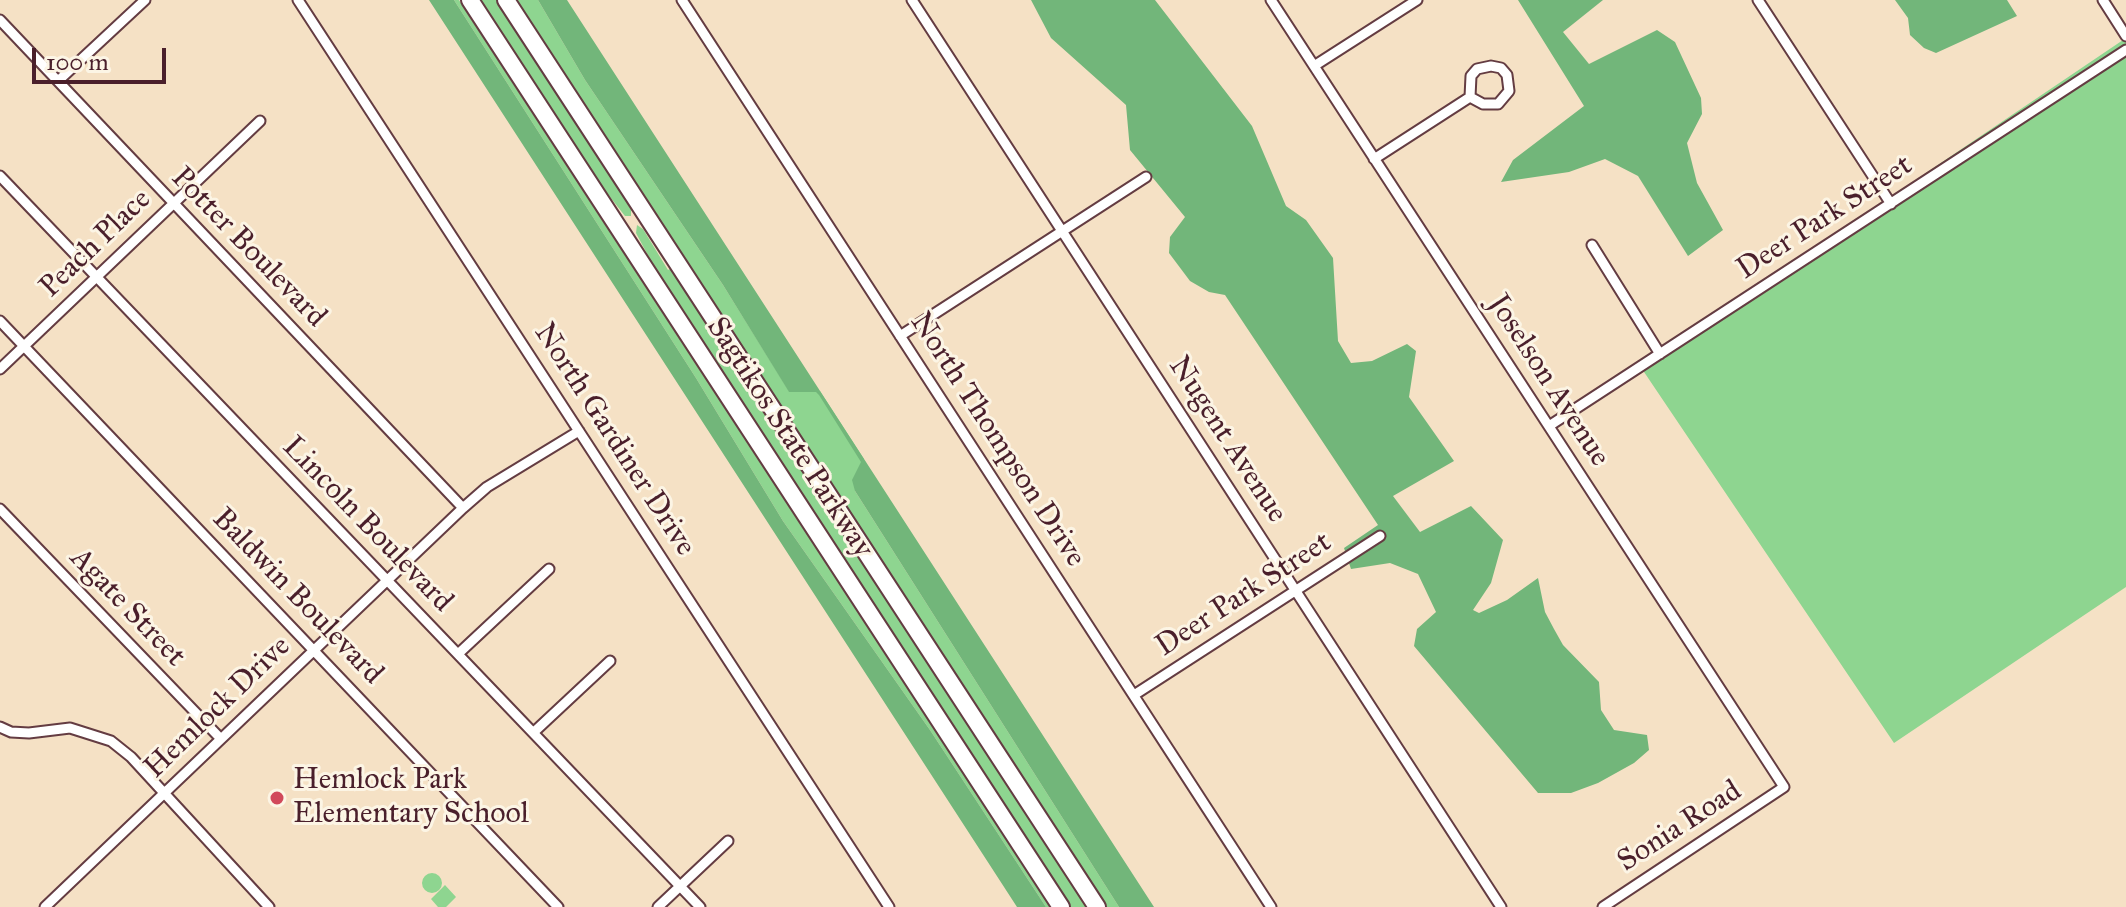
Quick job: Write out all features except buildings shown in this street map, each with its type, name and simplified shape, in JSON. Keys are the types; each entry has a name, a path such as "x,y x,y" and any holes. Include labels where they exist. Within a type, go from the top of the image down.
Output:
{"highway":[{"name":"Sagtikos State Parkway","path":"470,0 1061,907"},
{"name":"Sagtikos State Parkway","path":"506,0 1097,907"}],"street":[{"path":"58,81 145,0"},
{"name":"North Gardiner Drive","path":"298,0 889,907"},
{"name":"North Thompson Drive","path":"682,0 1271,907"},
{"name":"Nugent Avenue","path":"912,0 1501,907"},
{"name":"Joselson Avenue","path":"1271,0 1784,787"},
{"path":"1314,66 1417,0"},
{"path":"1758,0 1891,204"},
{"path":"2103,0 2126,36"},
{"name":"Potter Boulevard","path":"0,20 463,508"},
{"name":"Deer Park Street","path":"1549,426 2126,50"},
{"path":"1491,66 1501,68 1507,75 1509,91 1498,104 1483,104 1470,97 1471,76 1477,69 1491,66"},
{"path":"1374,159 1470,97"},
{"name":"Peach Place","path":"0,369 260,121"},
{"name":"Lincoln Boulevard","path":"0,176 700,907"},
{"path":"900,336 1146,177"},
{"path":"1592,245 1660,354"},
{"name":"Baldwin Boulevard","path":"0,321 558,907"},
{"name":"Hemlock Drive","path":"45,907 463,508 487,487 579,431"},
{"name":"Agate Street","path":"0,509 221,739"},
{"name":"Deer Park Street","path":"1134,695 1380,536"},
{"path":"458,654 549,569"},
{"path":"534,732 610,661"},
{"path":"0,727 11,732 70,728 92,732 131,757 269,907"},
{"name":"Sonia Road","path":"1603,907 1784,787"},
{"path":"658,907 728,841"}],"green space":[{"path":"429,0 454,0 696,378 783,521 930,730 1046,907 1017,907"},
{"path":"454,0 459,0 1050,907 1046,907 930,730 783,521 696,378"},
{"path":"479,0 500,0 604,158 631,209 631,216 625,216 591,173"},
{"path":"515,0 538,0 585,80 723,285 789,391 820,391 864,459 855,491 1119,907 1106,907"},
{"path":"538,0 567,0 1154,907 1119,907 855,491 852,480 861,462 819,395 816,392 789,392 723,285 585,80"},
{"path":"1031,0 1155,0 1252,126 1286,206 1306,220 1333,258 1338,341 1351,363 1372,361 1407,344 1416,351 1409,397 1454,461 1393,496 1420,532 1471,506 1503,540 1491,583 1473,610 1479,613 1507,600 1538,578 1545,612 1563,645 1599,682 1601,710 1614,730 1647,735 1649,750 1634,763 1598,783 1571,793 1538,793 1414,646 1417,629 1436,612 1418,574 1390,563 1351,569 1344,548 1378,525 1225,295 1209,292 1190,281 1169,253 1170,237 1185,217 1130,150 1126,105 1051,38"},
{"path":"1518,0 1603,0 1563,32 1589,64 1657,30 1675,42 1701,98 1702,114 1687,143 1697,183 1723,230 1688,256 1638,176 1605,159 1569,172 1501,182 1513,160 1584,106"},
{"path":"1895,0 2007,0 2017,16 1936,53 1924,48 1910,35 1908,18"},
{"path":"2126,38 2126,587 1894,743 1640,366"},
{"path":"637,225 643,229 668,270 672,268 1090,907 1069,907 668,293 636,233"},
{"path":"432,873 439,876 442,883 439,890 432,893 425,890 422,883 425,876"},
{"path":"445,885 456,897 446,907 438,907 431,899"}],"place":[{"name":"Hemlock Park Elementary School","path":"277,798"}]}
